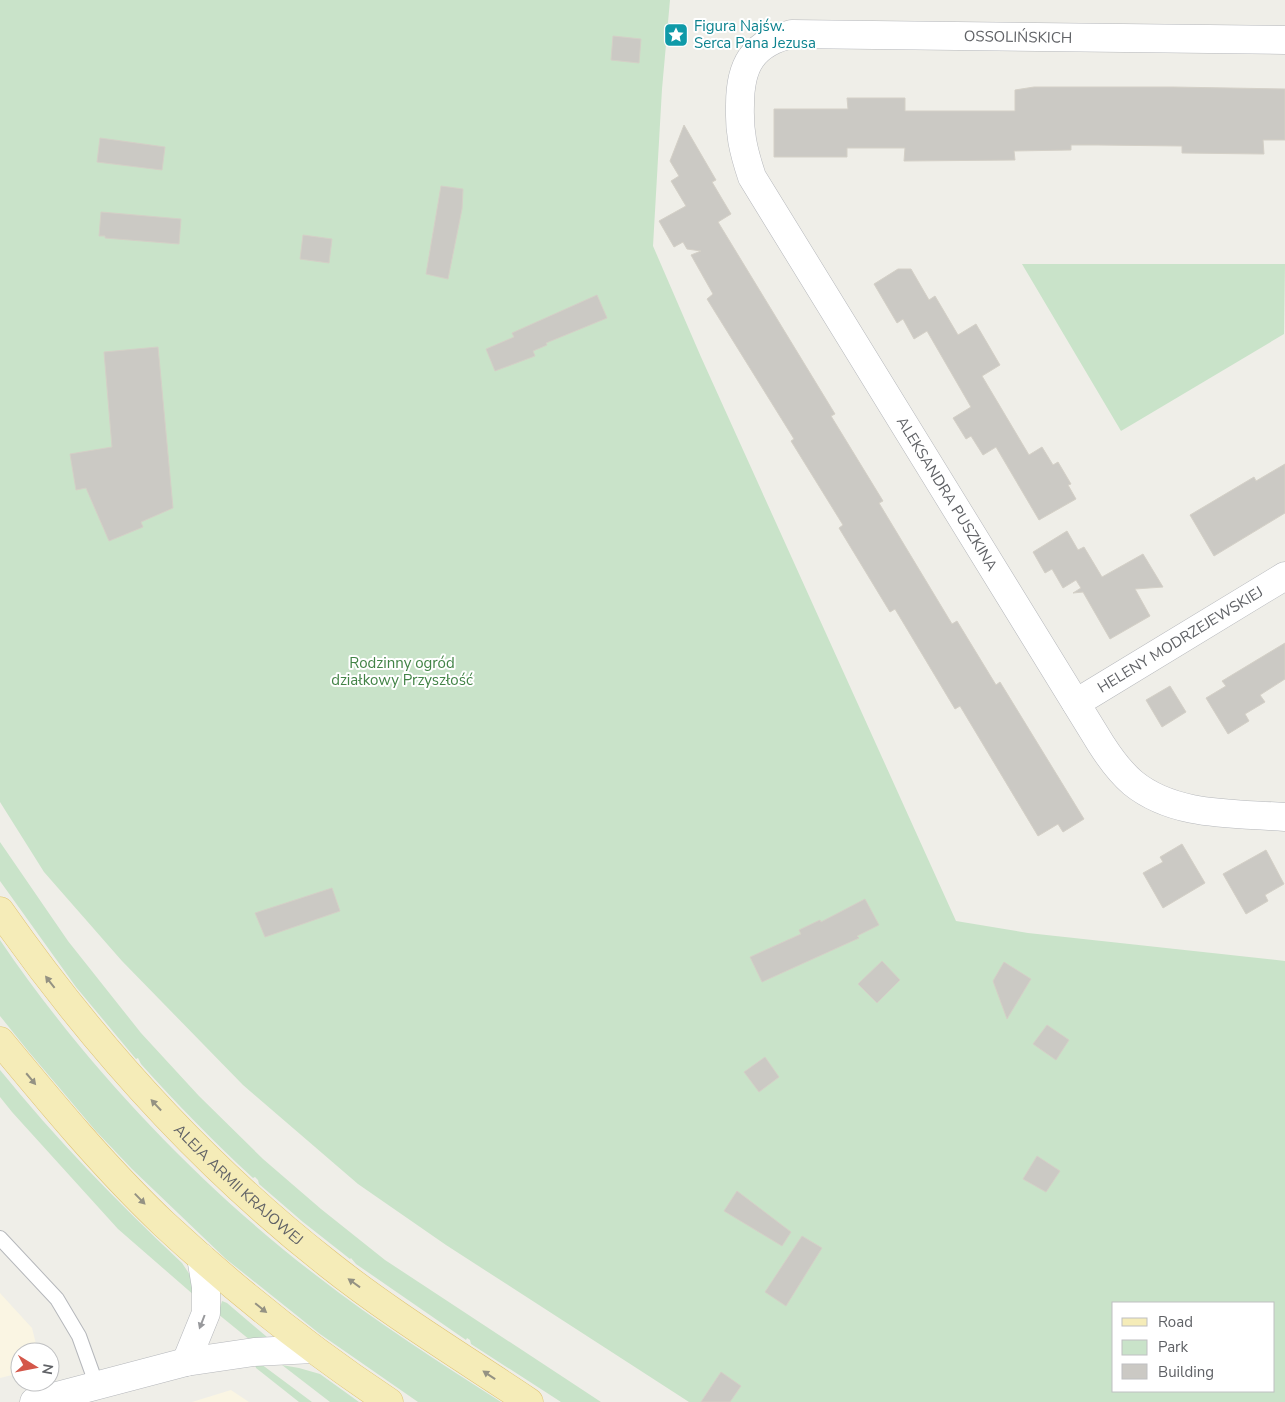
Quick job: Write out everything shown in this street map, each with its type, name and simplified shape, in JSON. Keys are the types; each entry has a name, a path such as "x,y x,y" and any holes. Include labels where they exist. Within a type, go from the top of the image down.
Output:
{"main road":[{"name":"ALEJA ARMII KRAJOWEJ","path":"0,911 47,977 114,1059 192,1144 228,1178 302,1243 349,1280 529,1402"},
{"path":"0,1041 89,1146 163,1222 201,1257 313,1349 389,1402"}],"street":[{"name":"OSSOLIŃSKICH","path":"756,52 776,38 792,34 1285,40"},
{"name":"ALEKSANDRA PUSZKINA","path":"756,52 748,64 740,86 742,148 752,176 1114,763 1134,783 1155,797 1179,806 1204,812 1285,817"},
{"name":"HELENY MODRZEJEWSKIEJ","path":"1076,703 1285,576"},
{"path":"186,1362 206,1312 206,1286 201,1257"},
{"path":"34,1402 186,1362 254,1352 313,1349"}],"lane":[{"path":"0,1238 56,1299 79,1336 98,1386"}],"shaded area":[{"path":"0,1293 32,1328 36,1342 10,1342 10,1376 0,1378"},
{"path":"231,1390 249,1402 192,1402"}],"green space":[{"name":"Rodzinny ogród działkowy Przyszłość","path":"0,0 670,0 662,89 653,246 701,357 956,921 1028,933 1285,961 1285,1402 689,1402 446,1245 358,1184 243,1085 122,961 44,872 0,802"},
{"path":"1022,264 1285,264 1284,334 1121,431"},
{"path":"0,842 68,941 141,1033 199,1096 263,1159 321,1209 385,1260 601,1402 561,1402 471,1344 470,1340 467,1338 466,1340 356,1264 259,1184 255,1177 253,1178 238,1164 182,1108 141,1064 138,1058 136,1059 76,987 0,881"},
{"path":"0,940 68,1032 106,1077 145,1120 229,1203 273,1241 339,1293 501,1402 418,1402 320,1334 226,1259 132,1169 95,1130 0,1016"},
{"path":"0,1070 88,1170 182,1263 190,1275 195,1296 118,1229 12,1112 0,1097"},
{"path":"222,1301 227,1303 267,1337 266,1339 250,1340 218,1314"},
{"path":"255,1364 261,1364 312,1402 299,1402 256,1368"},
{"path":"282,1365 320,1374 359,1402 330,1402"}],"building":[{"path":"613,36 641,39 639,63 611,60"},
{"path":"1034,87 1285,89 1285,140 1263,140 1264,154 1182,153 1182,146 1071,145 1071,150 1014,151 1015,160 904,161 905,148 847,148 847,157 774,157 774,109 848,109 847,98 905,98 905,111 1015,111 1015,90"},
{"path":"684,125 716,180 712,182 731,214 718,222 835,414 831,416 883,501 879,503 952,624 957,621 996,685 1000,682 1084,819 1063,832 1058,824 1038,836 960,706 955,709 895,609 890,612 839,528 843,525 791,441 794,439 707,299 713,294 691,255 701,251 687,249 683,242 674,247 659,221 686,206 671,181 679,176 670,161"},
{"path":"100,138 165,147 162,170 97,162"},
{"path":"441,186 463,189 462,209 448,279 426,274"},
{"path":"101,212 181,219 179,244 99,236"},
{"path":"303,235 332,239 329,263 300,259"},
{"path":"898,269 911,269 929,300 935,296 958,335 976,324 1000,365 982,376 1029,455 1042,447 1053,465 1058,462 1071,484 1068,485 1076,499 1039,520 996,447 983,455 971,436 966,439 953,418 971,407 927,331 914,339 903,319 897,323 874,284"},
{"path":"597,295 607,318 546,343 547,345 533,351 535,356 495,371 486,349 514,337 512,333"},
{"path":"158,347 173,508 141,522 143,527 109,541 86,488 76,490 70,454 112,447 104,352"},
{"path":"1285,464 1285,513 1214,556 1190,515 1254,477 1256,481"},
{"path":"1067,531 1078,550 1084,547 1102,577 1143,554 1163,587 1135,589 1150,616 1110,639 1083,592 1073,593 1081,588 1076,580 1063,588 1052,569 1045,573 1033,552"},
{"path":"1285,643 1285,679 1260,695 1265,702 1245,714 1249,721 1228,734 1206,698 1226,686 1222,681"},
{"path":"1170,686 1186,712 1162,727 1146,700"},
{"path":"1182,844 1205,883 1163,908 1143,873 1163,862 1160,857"},
{"path":"1266,850 1284,884 1265,895 1268,901 1246,914 1223,874"},
{"path":"332,888 340,911 265,937 255,913"},
{"path":"865,899 879,925 857,936 859,938 762,982 750,957 801,934 799,930 820,920 821,922"},
{"path":"882,961 900,980 877,1003 858,984"},
{"path":"1004,962 1031,979 1007,1019 993,981"},
{"path":"1047,1025 1069,1040 1056,1060 1033,1044"},
{"path":"765,1057 779,1077 759,1092 744,1072"},
{"path":"1037,1156 1060,1171 1046,1192 1023,1179"},
{"path":"737,1191 791,1232 782,1246 724,1211"},
{"path":"802,1236 822,1248 786,1306 765,1292"},
{"path":"721,1372 741,1386 730,1402 701,1402"}],"place":[{"name":"Figura Najśw. Serca Pana Jezusa","path":"676,35"}]}
